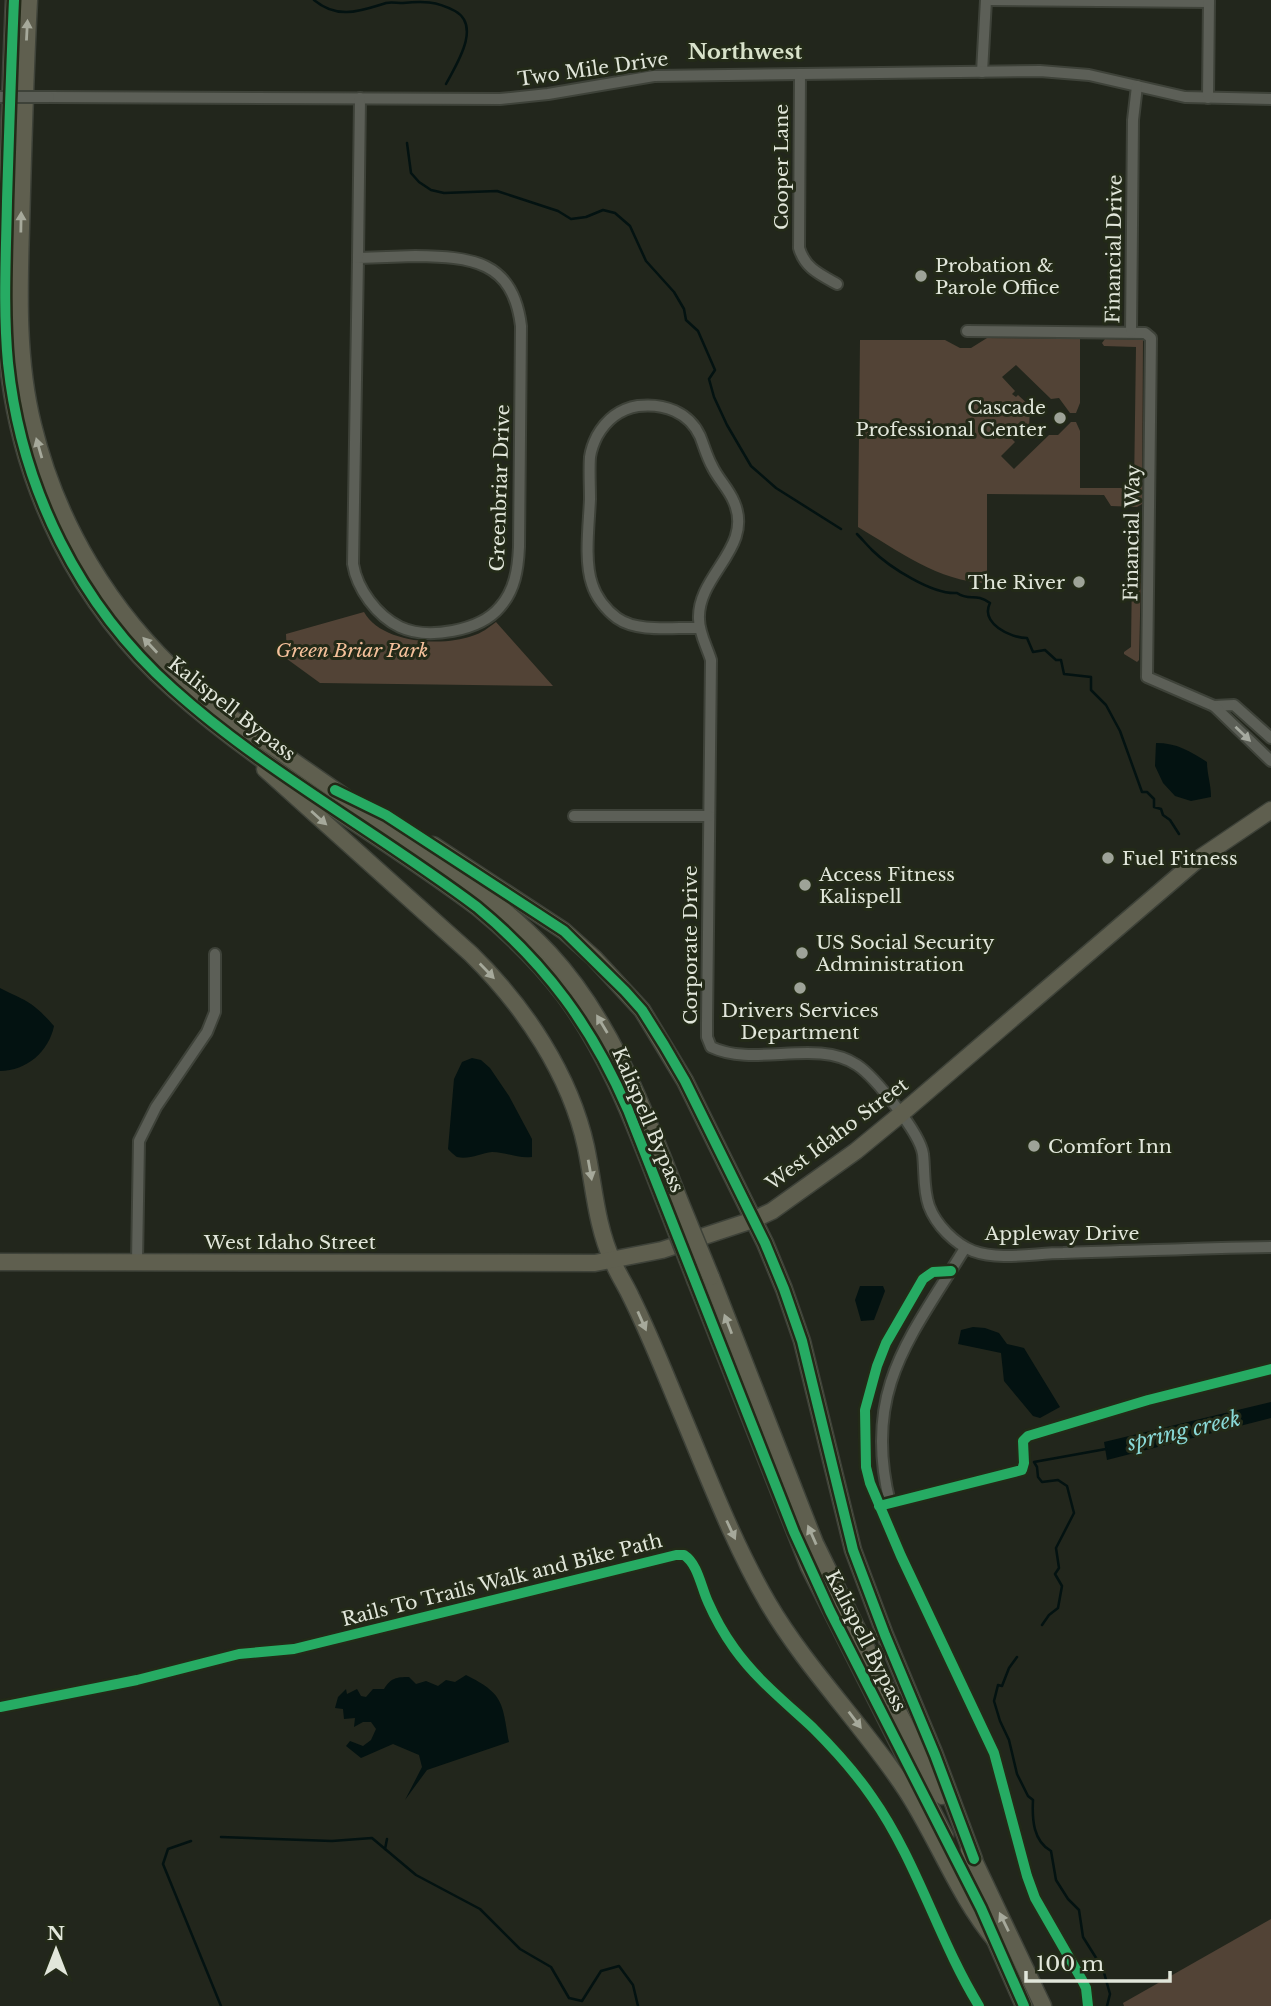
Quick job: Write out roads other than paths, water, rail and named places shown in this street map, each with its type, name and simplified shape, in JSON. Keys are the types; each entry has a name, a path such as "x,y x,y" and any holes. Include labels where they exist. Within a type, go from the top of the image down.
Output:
{"highway":[{"name":"Kalispell Bypass","path":"13,0 5,303 10,375 25,451 48,518 80,579 97,604 155,672 194,707 234,737 470,901 505,931 542,969 574,1009 610,1070 673,1204 815,1543 974,1859 1043,2006"},
{"name":"Kalispell Bypass","path":"29,0 22,197 22,355 32,421 49,479 75,539 107,593 144,638 186,681 209,701 476,887 515,920 559,964 609,1036 648,1120 673,1204"},
{"path":"234,737 271,776 471,954 520,1009 554,1065 577,1117 586,1146 600,1227 611,1260 657,1354 726,1519 769,1604 906,1790 975,1912 996,1941"},
{"path":"335,790 386,815 564,931 642,1010 675,1063 778,1272 802,1341 843,1516 860,1571 974,1859"},
{"name":"West Idaho Street","path":"0,1262 595,1263 662,1250 753,1220 800,1191 901,1114 1197,860 1271,810"},
{"name":"Kalispell Bypass","path":"703,1279 809,1567 996,1941 1024,2006"}],"street":[{"path":"982,72 987,0 1209,1 1208,98"},
{"name":"Two Mile Drive","path":"0,97 500,99 548,94 654,76 1071,72 1169,94 1271,99"},
{"name":"Cooper Lane","path":"800,74 799,248 803,260 812,270 836,284"},
{"name":"Financial Drive","path":"967,331 1131,332 1133,120 1137,86"},
{"name":"Greenbriar Drive","path":"358,258 444,257 474,261 498,274 510,288 518,306 522,326 518,567 509,594 499,609 485,621 470,628 417,631 400,626 373,604 362,590 355,573 353,555 360,98"},
{"name":"Financial Way","path":"1131,332 1145,333 1152,338 1147,677 1214,706 1271,761"},
{"name":"Corporate Drive","path":"700,628 637,626 619,620 608,611 591,582 590,456 596,438 606,423 617,413 633,407 666,407 689,420 699,434 712,467 738,512 738,529 730,551 712,577 700,602 700,628 711,660 707,1037 711,1047 720,1052 741,1055 824,1054 857,1065 901,1114"},
{"name":"Financial Way","path":"1214,706 1234,705 1271,738"},
{"path":"574,816 709,816"},
{"path":"136,1262 139,1141 156,1107 207,1032 215,1012 215,954"},
{"name":"Appleway Drive","path":"901,1114 920,1142 930,1208 950,1236 965,1248 992,1255 1024,1255 1271,1247"},
{"path":"890,1503 881,1460 880,1440 888,1388 909,1338 965,1248"}],"water":[{"path":"1156,743 1183,748 1207,762 1211,797 1191,801 1175,796 1163,783 1155,766"},
{"path":"0,988 29,1003 54,1026 47,1044 35,1058 19,1067 0,1071"},
{"path":"472,1058 481,1060 490,1068 509,1096 532,1139 532,1157 492,1152 461,1158 448,1149 454,1079 462,1062"},
{"path":"860,1286 883,1286 885,1291 874,1320 861,1321 855,1300"},
{"path":"973,1327 999,1333 1007,1344 1024,1348 1060,1407 1040,1418 1033,1416 1004,1381 1001,1353 958,1344 961,1330"},
{"path":"1271,1402 1271,1418 1107,1460 1104,1442"},
{"path":"466,1675 488,1688 499,1701 509,1742 427,1770 405,1800 422,1767 419,1755 393,1744 361,1758 346,1746 350,1741 363,1746 371,1740 376,1729 371,1722 363,1722 354,1727 355,1718 344,1719 343,1709 335,1708 338,1697 346,1689 347,1694 357,1689 361,1696 366,1697 373,1689 384,1689 389,1682 397,1678 409,1677 416,1684 426,1681 438,1686 446,1680 455,1682"}],"waterway":[{"path":"314,0 340,12 358,11 388,3 417,2 429,2 455,11 463,18 467,36 446,84"},
{"path":"407,143 411,173 431,190 444,193 497,191 558,211 571,219 586,217 603,210 615,213 630,226 646,261 674,292 684,309 686,320 698,331 715,370 709,379 714,397 751,466 776,488 841,529"},
{"name":"spring creek","path":"857,534 880,557 912,579 936,590 980,598 990,603 989,617 998,628 1027,638 1033,652 1045,650 1056,660 1061,660 1064,674 1091,677 1091,690 1106,705 1120,731 1142,792 1147,792 1154,799 1154,807 1161,809 1179,834"},
{"name":"spring creek","path":"1042,1625 1058,1608 1062,1586 1055,1574 1059,1568 1056,1548 1074,1513 1067,1486 1058,1480 1042,1482 1034,1462 1106,1449"},
{"name":"spring creek","path":"1017,1657 1002,1686 998,1685 994,1701 1009,1740 1017,1774 1028,1796 1033,1800 1037,1835 1051,1851 1056,1880 1079,1910 1083,1937 1103,1969 1110,1994 1107,2006"},
{"path":"221,1837 332,1841 372,1838 416,1875 480,1909 520,1949 551,1967 569,1998 582,2001 601,1971 619,1966 633,1985 638,2006"},
{"path":"385,1849 387,1839"},
{"path":"191,1841 168,1849 163,1864 221,2006"}],"place":[{"name":"Probation & Parole Office","path":"921,276"},
{"name":"Cascade Professional Center","path":"1060,418"},
{"name":"The River","path":"1079,582"},
{"name":"Fuel Fitness","path":"1108,858"},
{"name":"Access Fitness Kalispell","path":"805,885"},
{"name":"US Social Security Administration","path":"802,953"},
{"name":"Drivers Services Department","path":"800,988"},
{"name":"Comfort Inn","path":"1034,1146"}],"district":[{"name":"Northwest","path":"745,52"}],"park label":[{"name":"Green Briar Park","path":"352,650"}]}
